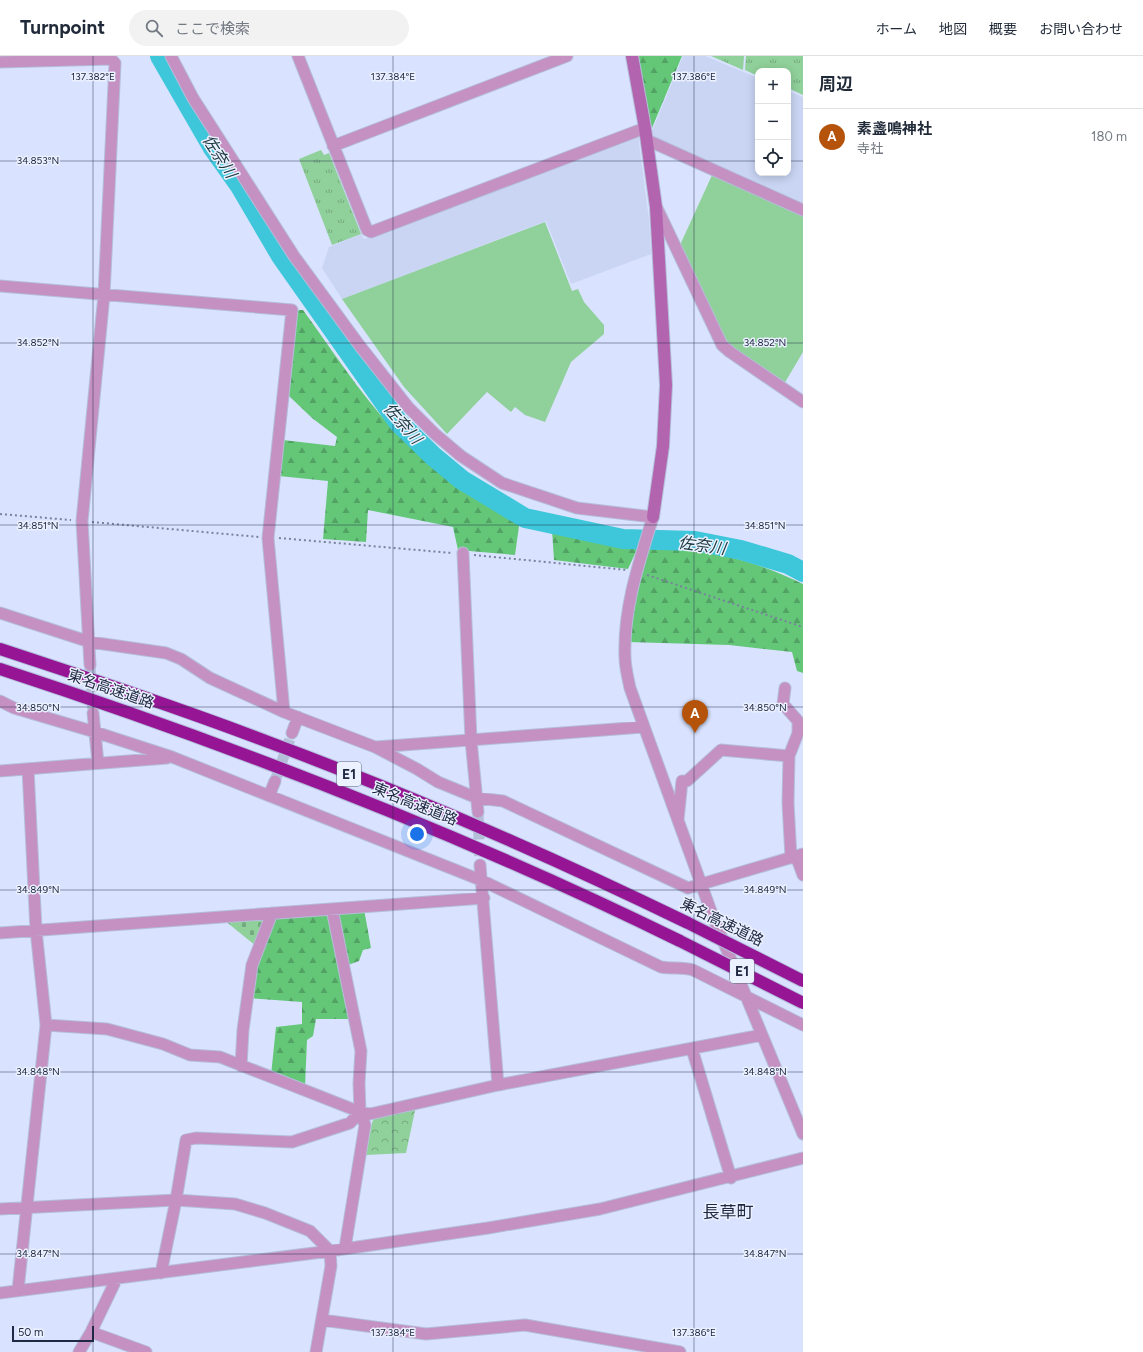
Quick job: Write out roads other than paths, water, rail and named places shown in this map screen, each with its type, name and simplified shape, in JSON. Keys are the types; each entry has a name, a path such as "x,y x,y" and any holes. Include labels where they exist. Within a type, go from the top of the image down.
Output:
{"highway":[{"name":"東名高速道路","path":"0,649 114,687 279,746 410,798 516,844 688,923 803,981"},
{"name":"東名高速道路","path":"0,669 109,704 272,764 515,864 680,941 803,1003"}],"street":[{"path":"171,56 193,98 294,256 360,346 408,407 435,434 461,456 502,483 577,508 653,517"},
{"path":"298,56 367,230 371,232 646,134 803,210"},
{"path":"333,146 567,56"},
{"path":"632,56 646,134 656,207 666,385 664,446 653,517 636,571 626,631 625,658 630,688 678,823 745,995 803,1134"},
{"path":"0,62 110,59 116,63 104,295 82,521 90,642 90,664"},
{"path":"656,207 722,345 803,402"},
{"path":"0,286 292,310 268,538 284,712"},
{"path":"462,553 471,740 478,812"},
{"path":"0,614 90,642 166,653 181,659 210,678 284,712 375,747 417,768 438,782 477,798 503,801 688,888 797,856"},
{"path":"785,688 783,704 798,721 798,733 789,756 788,803 797,856 803,875"},
{"path":"0,701 14,708 172,757 482,881 661,967 670,969 682,967 693,970 803,1025"},
{"path":"93,713 98,763"},
{"path":"292,733 298,717"},
{"path":"375,747 643,727"},
{"path":"678,823 682,781 687,781 721,750 789,756"},
{"path":"0,771 172,757"},
{"path":"18,1290 46,1025 36,930 28,768"},
{"path":"269,796 275,781"},
{"path":"480,865 484,898 498,1085"},
{"path":"0,933 484,898"},
{"path":"332,909 361,1050 359,1083 360,1112 365,1125 345,1248"},
{"path":"241,1066 243,1030 252,965 272,913"},
{"path":"46,1025 107,1029 163,1044 190,1055 220,1058 360,1112 370,1114 498,1085 762,1035"},
{"path":"692,1048 731,1178"},
{"path":"161,1273 176,1200 186,1140 196,1138 292,1142 350,1123 360,1112"},
{"path":"0,1293 116,1280 488,1228 600,1209 731,1178 803,1158"},
{"path":"0,1209 176,1200 235,1204 265,1213 310,1231 330,1251 331,1266 316,1352"},
{"path":"78,1352 91,1332 116,1280"},
{"path":"322,1320 426,1334 525,1325 626,1347 680,1352"},
{"path":"91,1332 146,1352"}],"waterway":[{"name":"佐奈川","path":"160,56 213,148 240,186 281,256 398,422 433,456 462,480 525,518 623,539 695,541 741,550 788,564 803,572"}],"tunnel":[{"path":"90,665 93,713"},
{"path":"275,781 292,733"},
{"path":"478,812 480,865"}],"place":[{"name":"素盞鳴神社","path":"695,733"}],"district":[{"name":"長草町","path":"728,1212"}]}
